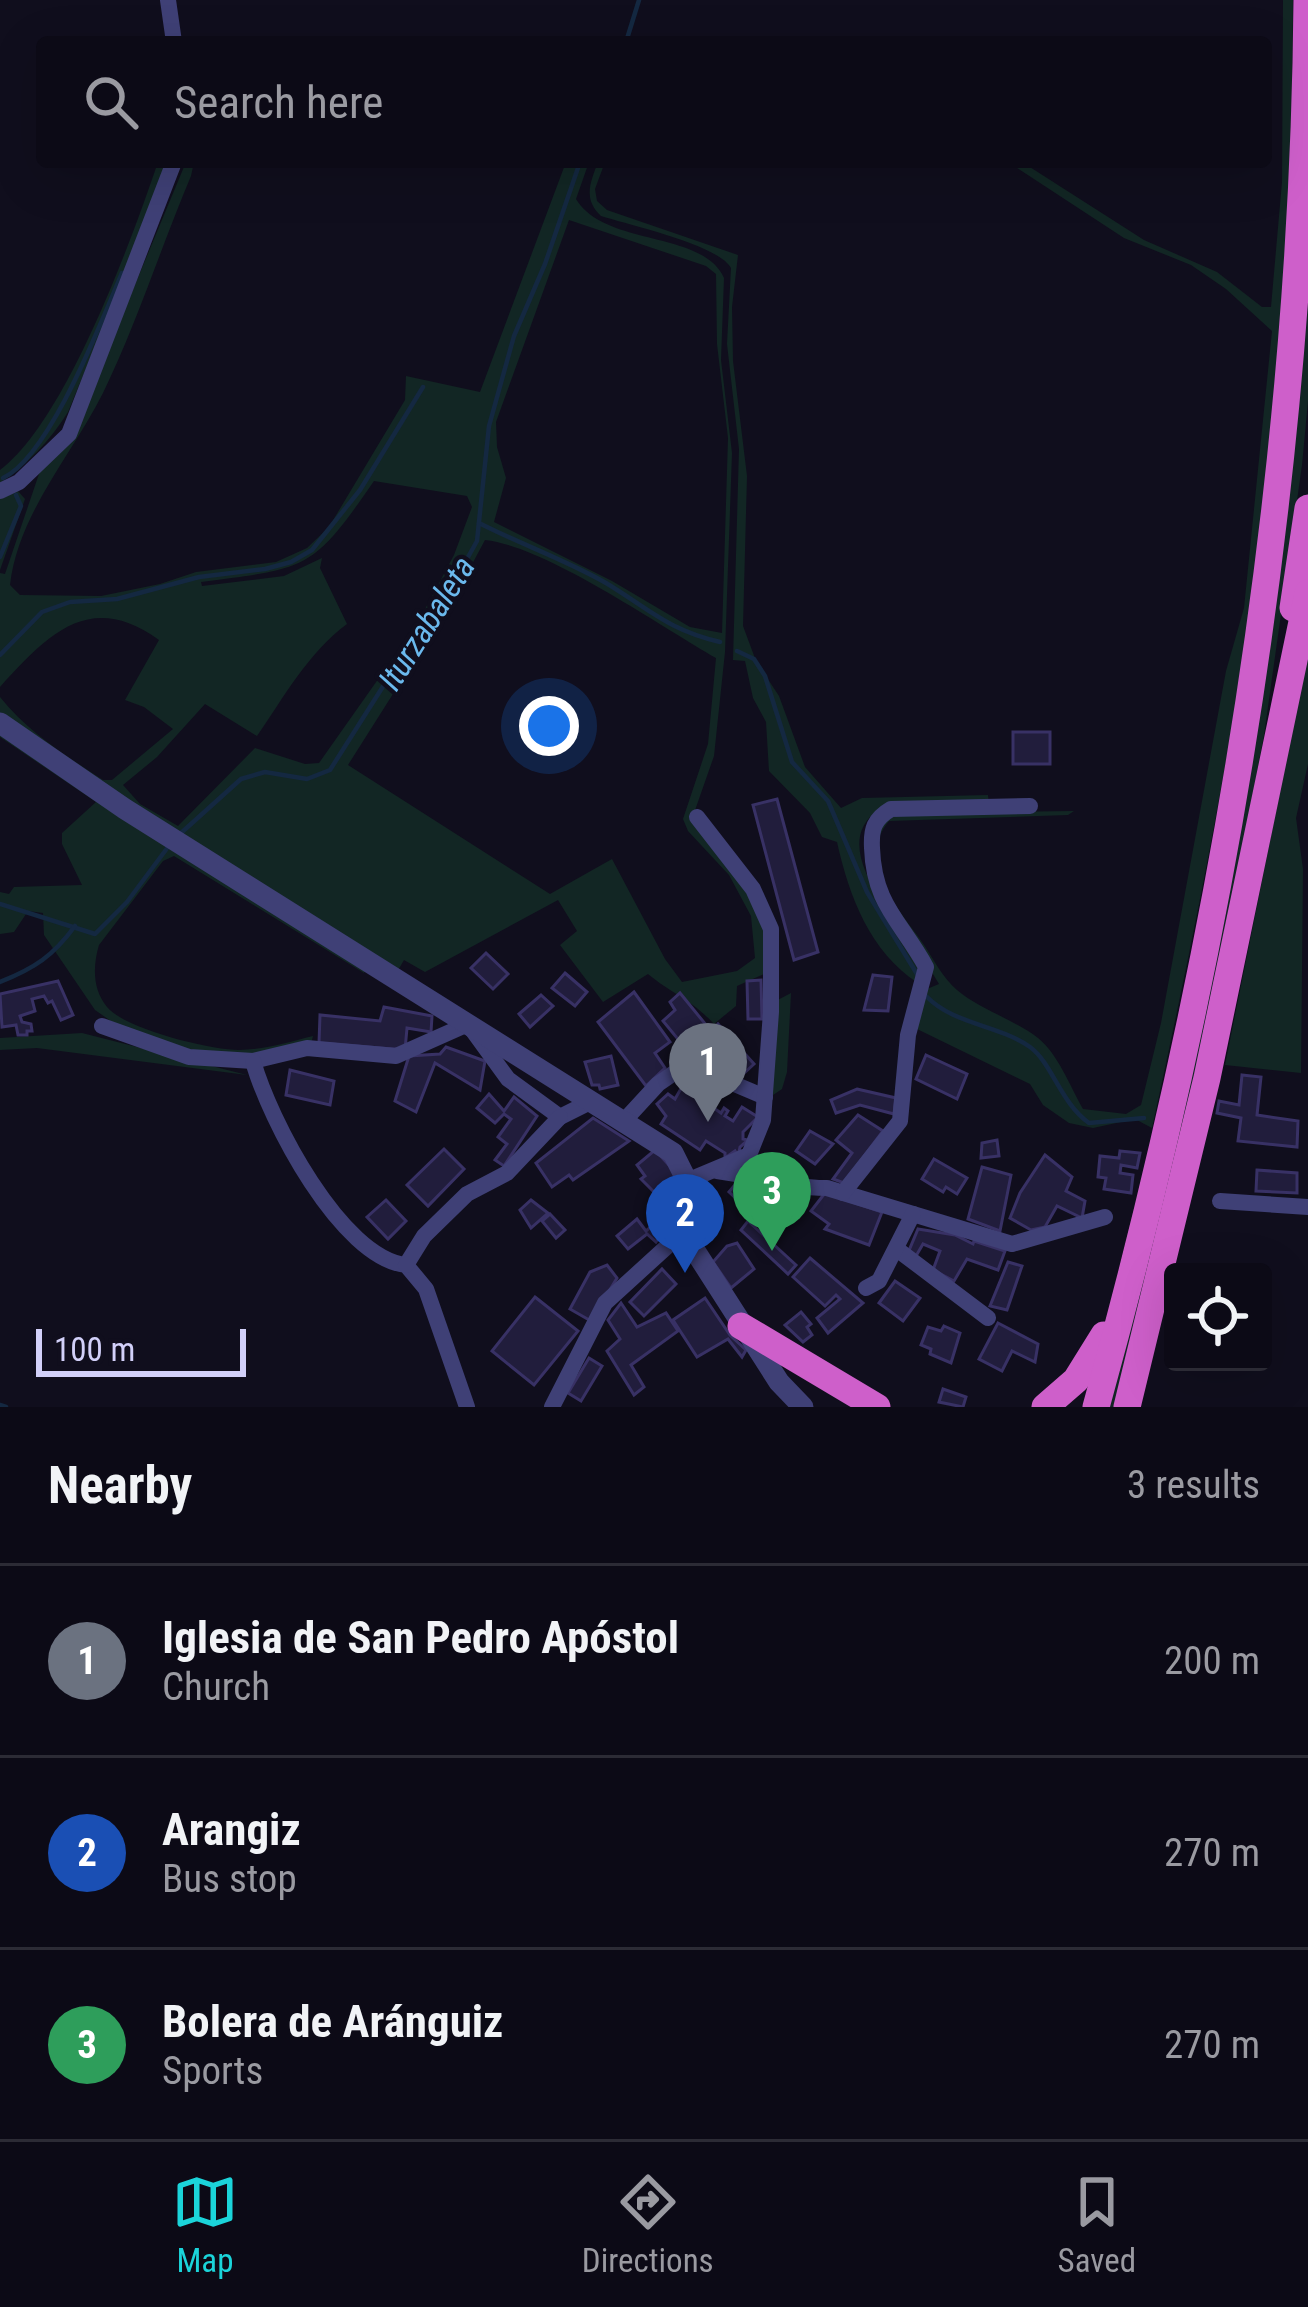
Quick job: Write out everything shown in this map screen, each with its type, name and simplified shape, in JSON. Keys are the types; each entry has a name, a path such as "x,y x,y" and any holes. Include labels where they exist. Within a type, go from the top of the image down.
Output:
{"highway":[{"path":"1096,1407 1164,1139 1246,720 1280,483 1299,259 1307,0"},
{"path":"1266,784 1308,508"},
{"path":"1127,1407 1198,1120 1308,593"},
{"path":"1046,1407 1092,1358 1126,1288"},
{"path":"741,1327 875,1407"}],"street":[{"path":"168,0 173,36"},
{"path":"0,491 19,482 69,434 172,168"},
{"path":"0,723 110,799 673,1153 687,1181 683,1232 741,1327 802,1407"},
{"path":"843,1192 900,1121 908,1035 926,967 875,886 871,830 891,809 1030,806"},
{"path":"687,1181 749,1155 763,1120 771,929 753,889 697,817"},
{"path":"102,1026 189,1057 253,1061 307,1048 396,1056 468,1024"},
{"path":"468,1024 508,1079 560,1117"},
{"path":"253,1061 260,1087 305,1174 346,1228 392,1264 406,1265 426,1288 467,1407"},
{"path":"623,1122 658,1084 687,1064 765,1097"},
{"path":"406,1265 424,1235 467,1194 507,1173 560,1117 590,1102"},
{"path":"716,1171 796,1188 827,1188 1012,1244 1105,1217"},
{"path":"1220,1201 1308,1207"},
{"path":"866,1288 880,1281 913,1214"},
{"path":"552,1407 605,1303 683,1232"},
{"path":"898,1250 988,1318"}],"green space":[{"path":"1283,0 1293,0 1286,295 1261,537 1213,833 1152,1128 1135,1119 1093,1128 1069,1123 1043,1105 1030,1084 917,1029 927,989 939,984 879,885 878,864 894,902 947,980 966,997 1045,1045 1083,1109 1126,1114 1141,1105 1161,1023 1226,671 1244,608 1272,331 1191,265 1124,238 1017,168 1031,168 1144,240 1217,272 1262,307 1271,307 1282,182"},
{"path":"156,168 169,168 68,412 38,451 0,483 0,470 24,446 71,373"},
{"path":"184,168 193,168 115,366 35,509 10,585 20,595 101,596 196,572 276,562 307,548 329,527 405,400 406,376 480,392 564,168 587,168 576,199 590,214 608,225 696,252 724,278 721,360 732,453 725,652 714,756 693,816 743,878 768,936 766,973 737,986 736,1006 714,1024 648,974 603,1002 560,945 577,931 558,900 425,972 404,960 397,972 0,717 0,697 35,732 103,780 112,780 173,729 144,707 125,700 159,640 112,619 91,619 53,636 0,687 0,573 5,574 41,468 80,417","holes":["569,220 706,266 716,274 717,344 728,438 722,633 690,627 612,581 494,522 506,478 496,422","374,481 467,496 472,507 454,555 417,624 319,763 305,764 255,748 178,826 140,804 123,785 157,757 205,704 257,736 309,662 347,624 320,568 322,558 284,576 202,586 201,582 264,573 304,560 336,533","485,540 570,572 716,658 708,744 683,819 688,831 729,875 751,916 755,958 737,971 682,982 612,859 550,894 348,765"]},
{"path":"596,168 603,168 595,189 597,201 607,210 738,255 732,307 733,361 747,476 743,626 756,661 779,696 805,767 841,808 862,798 988,795 989,805 878,810 864,825 859,843 862,862 916,954 918,983 874,939 848,882 837,842 822,837 810,813 769,771 766,722 753,698 745,661 733,660 739,449 727,344 731,268 710,251 601,216 590,197"},
{"path":"1308,290 1308,401 1302,465 1264,735 1207,1033 1118,1407 1106,1407 1141,1272"},
{"path":"17,490 25,499 0,570 0,497"},
{"path":"1308,652 1308,764 1296,818 1303,869 1301,1073 1225,1065"},
{"path":"0,730 367,968 364,973 174,856 163,861 99,945 95,977 107,1007 149,1030 209,1046 248,1050 313,1036 311,1044 250,1056 190,1051 118,1026 95,1010 44,935 43,913 28,911 14,932 0,934 0,892 9,894 14,887 82,885 62,844 62,833 96,802 0,737"},
{"path":"1074,811 1068,815 889,821 877,850 876,827 881,819 898,813"},
{"path":"791,993 787,1072 782,1089 770,1097 772,1003"},
{"path":"82,1033 247,1075 37,1048 0,1050 0,1038"}],"building":[{"path":"1013,732 1050,732 1050,764 1013,764"},
{"path":"777,799 818,952 794,960 753,805"},
{"path":"486,953 508,974 493,989 471,968"},
{"path":"565,973 587,992 575,1006 552,988"},
{"path":"873,975 892,977 888,1011 864,1010"},
{"path":"761,980 762,1019 748,1019 747,981"},
{"path":"58,981 73,1015 61,1020 52,1001 48,1003 44,996 32,999 35,1011 20,1016 22,1022 31,1024 27,1035 18,1035 16,1025 2,1027 0,994"},
{"path":"634,992 670,1042 655,1053 665,1068 646,1086 598,1022"},
{"path":"680,993 711,1031 718,1024 754,1064 739,1078 705,1042 691,1055 663,1021 675,1010 670,1002"},
{"path":"541,995 553,1006 530,1027 519,1014"},
{"path":"384,1007 432,1016 431,1032 407,1028 405,1050 319,1043 320,1015 380,1021"},
{"path":"446,1047 485,1061 480,1090 435,1063 416,1112 395,1101 409,1056 440,1054"},
{"path":"926,1055 967,1074 957,1099 916,1079"},
{"path":"611,1056 618,1085 600,1089 592,1085 585,1062"},
{"path":"290,1070 334,1081 330,1105 286,1095"},
{"path":"1242,1075 1261,1077 1257,1115 1298,1121 1297,1147 1238,1141 1241,1118 1217,1113 1219,1101 1239,1105"},
{"path":"683,1085 700,1099 704,1094 705,1102 721,1113 724,1108 725,1116 733,1121 742,1107 758,1117 743,1132 743,1139 748,1140 738,1156 735,1151 725,1158 725,1153 706,1141 700,1150 661,1124 666,1116 657,1104 668,1094 675,1099"},
{"path":"857,1089 896,1098 894,1114 860,1105 836,1113 831,1100"},
{"path":"489,1094 504,1111 514,1097 537,1116 504,1166 495,1160 507,1144 498,1137 511,1119 504,1114 495,1123 477,1108"},
{"path":"858,1115 883,1131 844,1183 833,1179 852,1153 836,1140"},
{"path":"593,1118 629,1141 573,1180 569,1175 552,1187 536,1163"},
{"path":"810,1131 833,1144 815,1164 796,1151"},
{"path":"997,1140 999,1156 981,1158 982,1143"},
{"path":"444,1149 464,1169 428,1206 407,1185"},
{"path":"655,1150 680,1177 661,1193 641,1179 645,1176 637,1165"},
{"path":"1120,1151 1140,1153 1137,1168 1121,1165 1120,1173 1133,1175 1131,1193 1104,1189 1106,1178 1098,1177 1100,1156 1119,1158"},
{"path":"1045,1155 1072,1177 1066,1191 1085,1201 1082,1218 1057,1206 1045,1227 1031,1230 1010,1218"},
{"path":"934,1159 967,1178 957,1194 946,1187 943,1192 922,1179"},
{"path":"982,1167 1011,1175 1000,1231 968,1219"},
{"path":"1257,1170 1297,1173 1297,1193 1256,1191"},
{"path":"739,1180 762,1202 751,1213 729,1192"},
{"path":"825,1193 882,1212 869,1245 825,1229 829,1224 811,1211"},
{"path":"386,1200 406,1221 388,1239 367,1217"},
{"path":"531,1200 548,1213 531,1228 520,1210"},
{"path":"675,1206 680,1211 656,1242 647,1234 628,1249 617,1236 637,1219 646,1231"},
{"path":"550,1214 565,1230 556,1238 542,1221"},
{"path":"748,1221 796,1265 788,1274 741,1230"},
{"path":"918,1229 1005,1251 998,1270 967,1259 954,1281 933,1270 940,1251 923,1244 916,1256 908,1253"},
{"path":"737,1243 754,1269 731,1288 713,1262 727,1246"},
{"path":"810,1258 863,1303 828,1333 817,1318 840,1299 836,1295 825,1306 793,1277"},
{"path":"1008,1262 1022,1266 1007,1310 990,1306"},
{"path":"607,1265 617,1278 591,1321 570,1309 590,1272"},
{"path":"662,1269 676,1284 644,1316 630,1302"},
{"path":"895,1281 920,1298 903,1321 879,1303"},
{"path":"535,1297 578,1331 534,1385 492,1351"},
{"path":"705,1298 746,1350 742,1357 728,1339 697,1357 673,1320"},
{"path":"621,1303 637,1327 666,1313 678,1331 631,1365 644,1387 634,1395 607,1351 620,1339 608,1320"},
{"path":"801,1312 811,1324 807,1327 812,1335 803,1342 785,1325"},
{"path":"998,1323 1038,1344 1035,1362 1012,1351 1002,1371 979,1359"},
{"path":"944,1326 960,1333 951,1363 921,1345 928,1327 941,1331"},
{"path":"589,1358 602,1366 581,1401 568,1393"},
{"path":"943,1389 966,1397 963,1407 939,1402"}],"waterway":[{"name":"Iturzabaleta","path":"628,36 639,0"},
{"name":"Iturzabaleta","path":"181,833 241,779 265,772 307,779 330,770 439,609 477,541 489,426 514,336 578,168"},
{"path":"3,478 21,465 56,416 122,273"},
{"path":"0,655 42,612 70,602 117,599 199,577 265,569 312,550 360,490 423,387"},
{"path":"0,557 21,506 16,495"},
{"path":"479,523 591,575 672,625 720,642"},
{"path":"737,651 754,659 765,676 792,762 828,801 867,892 917,974"},
{"name":"Iturzabaleta","path":"0,904 95,934 127,902 168,847"},
{"path":"0,982 42,960 75,926"},
{"path":"926,996 949,1013 1030,1047 1089,1123 1144,1118"},
{"path":"0,1405 6,1407"}],"place":[{"name":"Iglesia de San Pedro Apóstol","path":"708,1122"},
{"name":"Bolera de Aránguiz","path":"772,1251"},
{"name":"Arangiz","path":"685,1273"}]}
